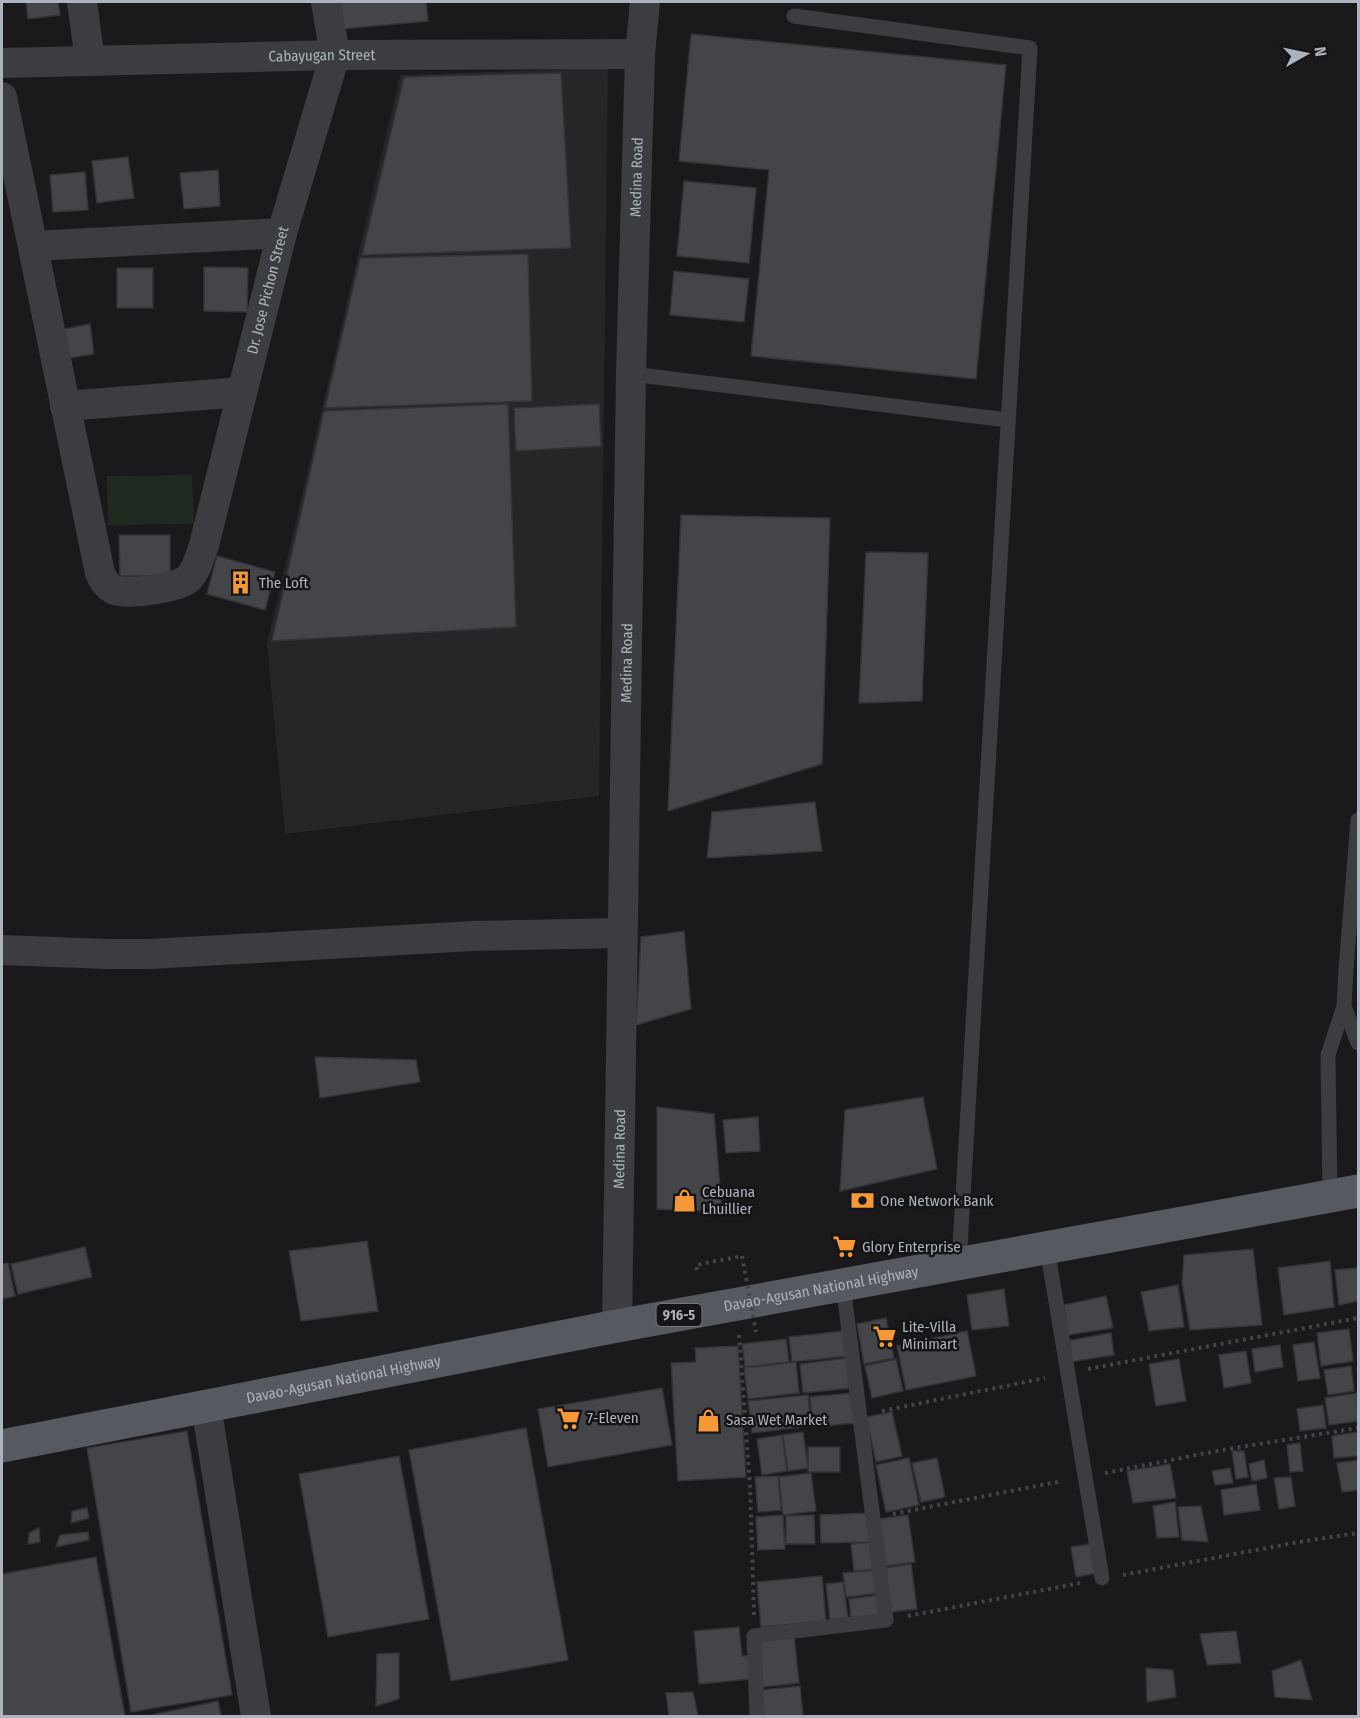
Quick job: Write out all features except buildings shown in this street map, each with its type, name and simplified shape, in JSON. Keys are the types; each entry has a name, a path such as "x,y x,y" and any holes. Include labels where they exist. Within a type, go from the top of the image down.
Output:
{"main road":[{"name":"Davao-Agusan National Highway","path":"2,1446 617,1326 1344,1193"}],"street":[{"path":"82,2 90,61"},
{"name":"Dr. Jose Pichon Street","path":"65,406 96,560 105,583 122,592 168,587 189,578 197,567 204,545 282,233 335,55 326,2"},
{"name":"Medina Road","path":"617,1326 631,374 640,54 645,2"},
{"name":"Cabayugan Street","path":"2,63 335,55 640,54"},
{"path":"2,97 65,406 242,392"},
{"path":"33,246 282,233"},
{"path":"2,950 150,954 473,936 622,933"},
{"path":"206,1406 256,1716"}],"lane":[{"path":"794,16 1030,48 959,1263"},
{"path":"631,374 1008,420"},
{"path":"1344,1193 1328,1055 1344,1006 1352,968 1359,820"},
{"path":"1344,1006 1359,1043"},
{"path":"1047,1248 1102,1578"},
{"path":"757,1716 754,1636 886,1620 843,1285"}],"path":[{"path":"697,1270 696,1265 742,1256 756,1332"},
{"path":"737,1304 750,1486 754,1636"},
{"path":"860,1415 1359,1318"},
{"path":"873,1518 1222,1450 1359,1428"},
{"path":"886,1620 1102,1578 1359,1533"}],"shaded area":[{"path":"608,68 599,796 285,834 267,644 400,75"},
{"path":"192,475 194,524 108,525 107,476"}],"place":[{"name":"The Loft","path":"241,583"},
{"name":"Cebuana Lhuillier","path":"684,1201"},
{"name":"One Network Bank","path":"862,1201"},
{"name":"Glory Enterprise","path":"844,1247"},
{"name":"Lite-Villa Minimart","path":"884,1336"},
{"name":"7-Eleven","path":"569,1418"},
{"name":"Sasa Wet Market","path":"708,1420"}]}
